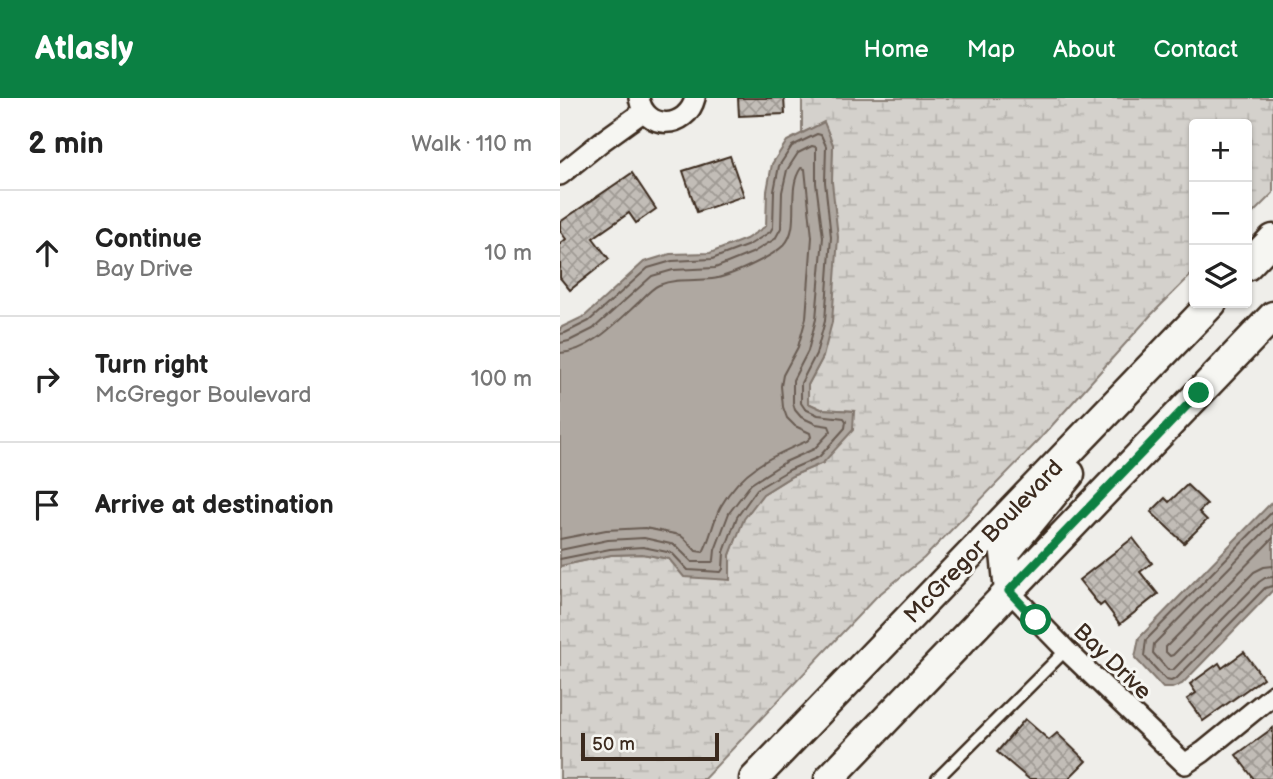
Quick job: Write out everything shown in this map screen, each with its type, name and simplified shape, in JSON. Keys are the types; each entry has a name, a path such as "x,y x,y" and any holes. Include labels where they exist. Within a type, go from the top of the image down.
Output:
{"main road":[{"path":"1252,261 1273,239"},
{"name":"McGregor Boulevard","path":"754,779 1207,308"},
{"path":"829,779 1273,316"},
{"path":"1009,591 1005,553 1069,475 1089,430"}],"street":[{"path":"560,175 642,105 651,118 677,121 691,110 695,98"},
{"name":"Bay Drive","path":"1009,591 1066,650 1185,764 1273,695"}],"lane":[{"path":"936,779 1066,650"}],"green space":[{"path":"802,98 1273,98 1273,193 1252,214 1252,119 1189,119 1189,277 1151,315 1039,440 924,558 876,597 704,779 560,779 560,566 611,555 642,554 669,559 730,555 743,519 763,494 792,476 823,463 854,411 821,409 808,403 808,385 823,357 833,145 824,123 802,133"}],"water":[{"path":"824,122 833,145 832,182 838,237 832,322 823,357 808,385 808,403 821,409 854,411 853,430 823,463 792,476 763,494 744,519 730,555 730,580 684,577 669,559 642,554 611,555 560,566 560,328 585,316 644,262 670,254 710,253 746,239 766,226 767,191 772,164 787,141"},
{"path":"1273,501 1273,590 1182,684 1163,688 1135,658 1139,638"}],"building":[{"path":"738,98 784,98 785,114 739,116"},
{"path":"730,156 744,196 697,212 683,171"},
{"path":"632,173 656,209 636,223 629,213 593,238 609,259 570,290 560,278 560,244 566,239 560,231 560,222"},
{"path":"1187,485 1207,504 1199,512 1207,520 1184,543 1151,512 1165,498 1169,502"},
{"path":"1133,538 1152,563 1140,572 1158,594 1120,624 1104,603 1100,606 1079,580"},
{"path":"1244,652 1263,678 1203,721 1187,699 1196,693 1190,684 1219,663 1222,668"},
{"path":"1025,719 1049,740 1057,733 1086,761 1068,779 1029,779 997,752"},
{"path":"1273,728 1273,779 1254,779 1236,755"}],"route":[{"path":"1036,620 1009,591 1199,393"}]}
